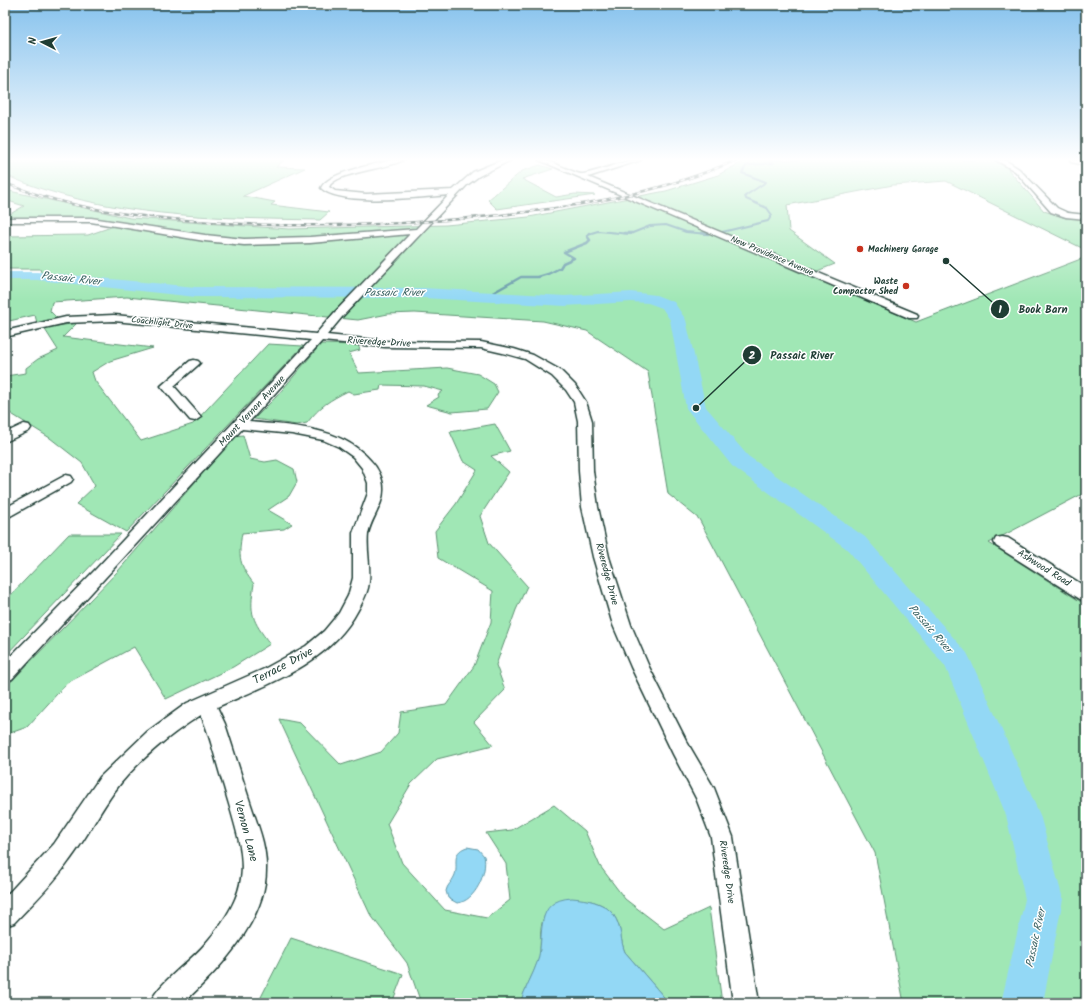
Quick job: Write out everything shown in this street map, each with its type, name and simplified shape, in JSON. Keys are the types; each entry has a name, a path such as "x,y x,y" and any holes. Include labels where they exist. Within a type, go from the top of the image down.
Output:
{"street":[{"name":"Mount Vernon Avenue","path":"5,674 320,338 338,315 442,207"},
{"name":"New Providence Avenue","path":"657,207 913,316"},
{"path":"1051,207 1054,210 1066,215 1082,216"},
{"path":"5,220 91,220 205,238 244,242 310,240 418,232"},
{"name":"Coachlight Drive","path":"5,334 66,320 108,318 320,338"},
{"name":"Riveredge Drive","path":"320,338 384,344 468,344 510,351 529,357 556,373 571,388 580,402 585,420 586,471 590,507 609,586 622,626 680,748 706,794 721,832 727,864 746,1003"},
{"path":"194,363 167,386 195,416"},
{"name":"Terrace Drive","path":"5,914 35,885 63,852 103,787 123,766 164,731 205,703 281,670 312,651 329,638 349,611 357,596 361,584 359,546 361,530 376,490 374,477 364,460 346,445 334,439 308,433 239,425"},
{"path":"5,438 24,428"},
{"path":"5,514 66,479"},
{"name":"Ashwood Road","path":"1002,542 1086,595"},
{"name":"Vernon Lane","path":"163,1003 188,980 224,941 248,902 255,873 253,847 215,724 205,703"}],"green space":[{"path":"22,207 81,207 130,218 289,229 446,225 529,217 581,207 787,207 789,231 835,264 807,275 916,322 1086,257 1086,492 989,543 1086,605 1086,1003 904,1003 875,853 699,519 668,494 648,372 587,331 543,321 415,313 388,314 358,320 127,297 52,302 50,311 57,318 37,323 35,315 5,322 5,279 43,278 40,269 5,269 5,236 88,235 120,224 81,219 5,220 5,217"},
{"path":"116,207 288,207 329,212 320,220 200,216"},
{"path":"495,207 511,207 497,209"},
{"path":"999,207 1041,207 1044,211 1066,218 1086,219 1086,250"},
{"path":"77,323 63,337 153,348 110,361 92,372 95,381 141,441 193,424 268,344 303,346 126,532 76,504 95,486 82,463 50,438 5,410 5,376 26,373 26,368 38,359 58,350 44,328"},
{"path":"321,344 358,345 360,350 349,353 359,373 447,368 478,374 494,384 498,392 487,409 452,412 426,405 439,397 438,395 443,391 424,386 381,385 380,390 354,394 348,391 342,394 321,408 307,423 297,425 254,419 277,396"},
{"path":"495,424 510,451 491,456 509,472 480,516 489,543 527,586 516,610 496,665 505,690 474,722 493,745 437,759 411,784 387,824 402,863 445,910 487,918 510,900 506,864 486,833 512,830 554,805 585,831 600,866 625,899 664,929 709,908 722,1003 669,1003 625,952 618,923 610,911 598,903 576,899 565,900 555,905 548,910 544,916 538,961 520,1003 421,1003 407,963 370,914 279,719 300,723 341,765 381,752 398,733 401,712 446,705 474,666 491,622 493,591 438,558 435,531 456,504 477,470 463,461 450,432"},
{"path":"243,435 250,459 265,462 277,460 294,469 297,482 289,496 268,510 292,524 284,529 242,533 240,548 241,560 245,571 254,584 252,603 253,616 259,629 270,644 233,667 166,699 134,647 67,683 27,727 5,735 5,688 118,571 235,436"},
{"path":"69,534 121,534 5,656 5,601"},
{"path":"291,938 403,974 392,1003 266,1003 259,1001"}],"water":[{"path":"467,847 478,849 484,856 484,870 475,892 463,901 457,903 448,898 446,891 456,873 456,860 458,853"},
{"path":"572,898 595,902 607,908 612,913 621,933 625,952 669,1003 520,1003 538,960 543,920 546,912 551,905 560,900"}],"waterway":[{"path":"722,232 768,221 772,215 765,207"},
{"path":"588,234 598,231 630,234 650,226 666,225 686,232 708,234 701,233"},
{"path":"624,233 632,233"},
{"path":"487,296 521,277 538,277 560,268 563,263 574,258 564,252 587,243 590,240 587,236 588,234"},
{"name":"Passaic River","path":"5,276 37,276 196,292 423,293 565,301 631,297 651,298 668,305 678,320 696,408 740,461 856,543 957,661 1023,815 1044,899 1022,1003"}],"railway":[{"path":"86,207 168,219 259,225 363,225 432,221 501,215 561,207"}],"place":[{"name":"Machinery Garage","path":"860,249"},
{"name":"Book Barn","path":"946,261"},
{"name":"Waste Compactor Shed","path":"906,286"},
{"name":"Passaic River","path":"696,408"}]}
